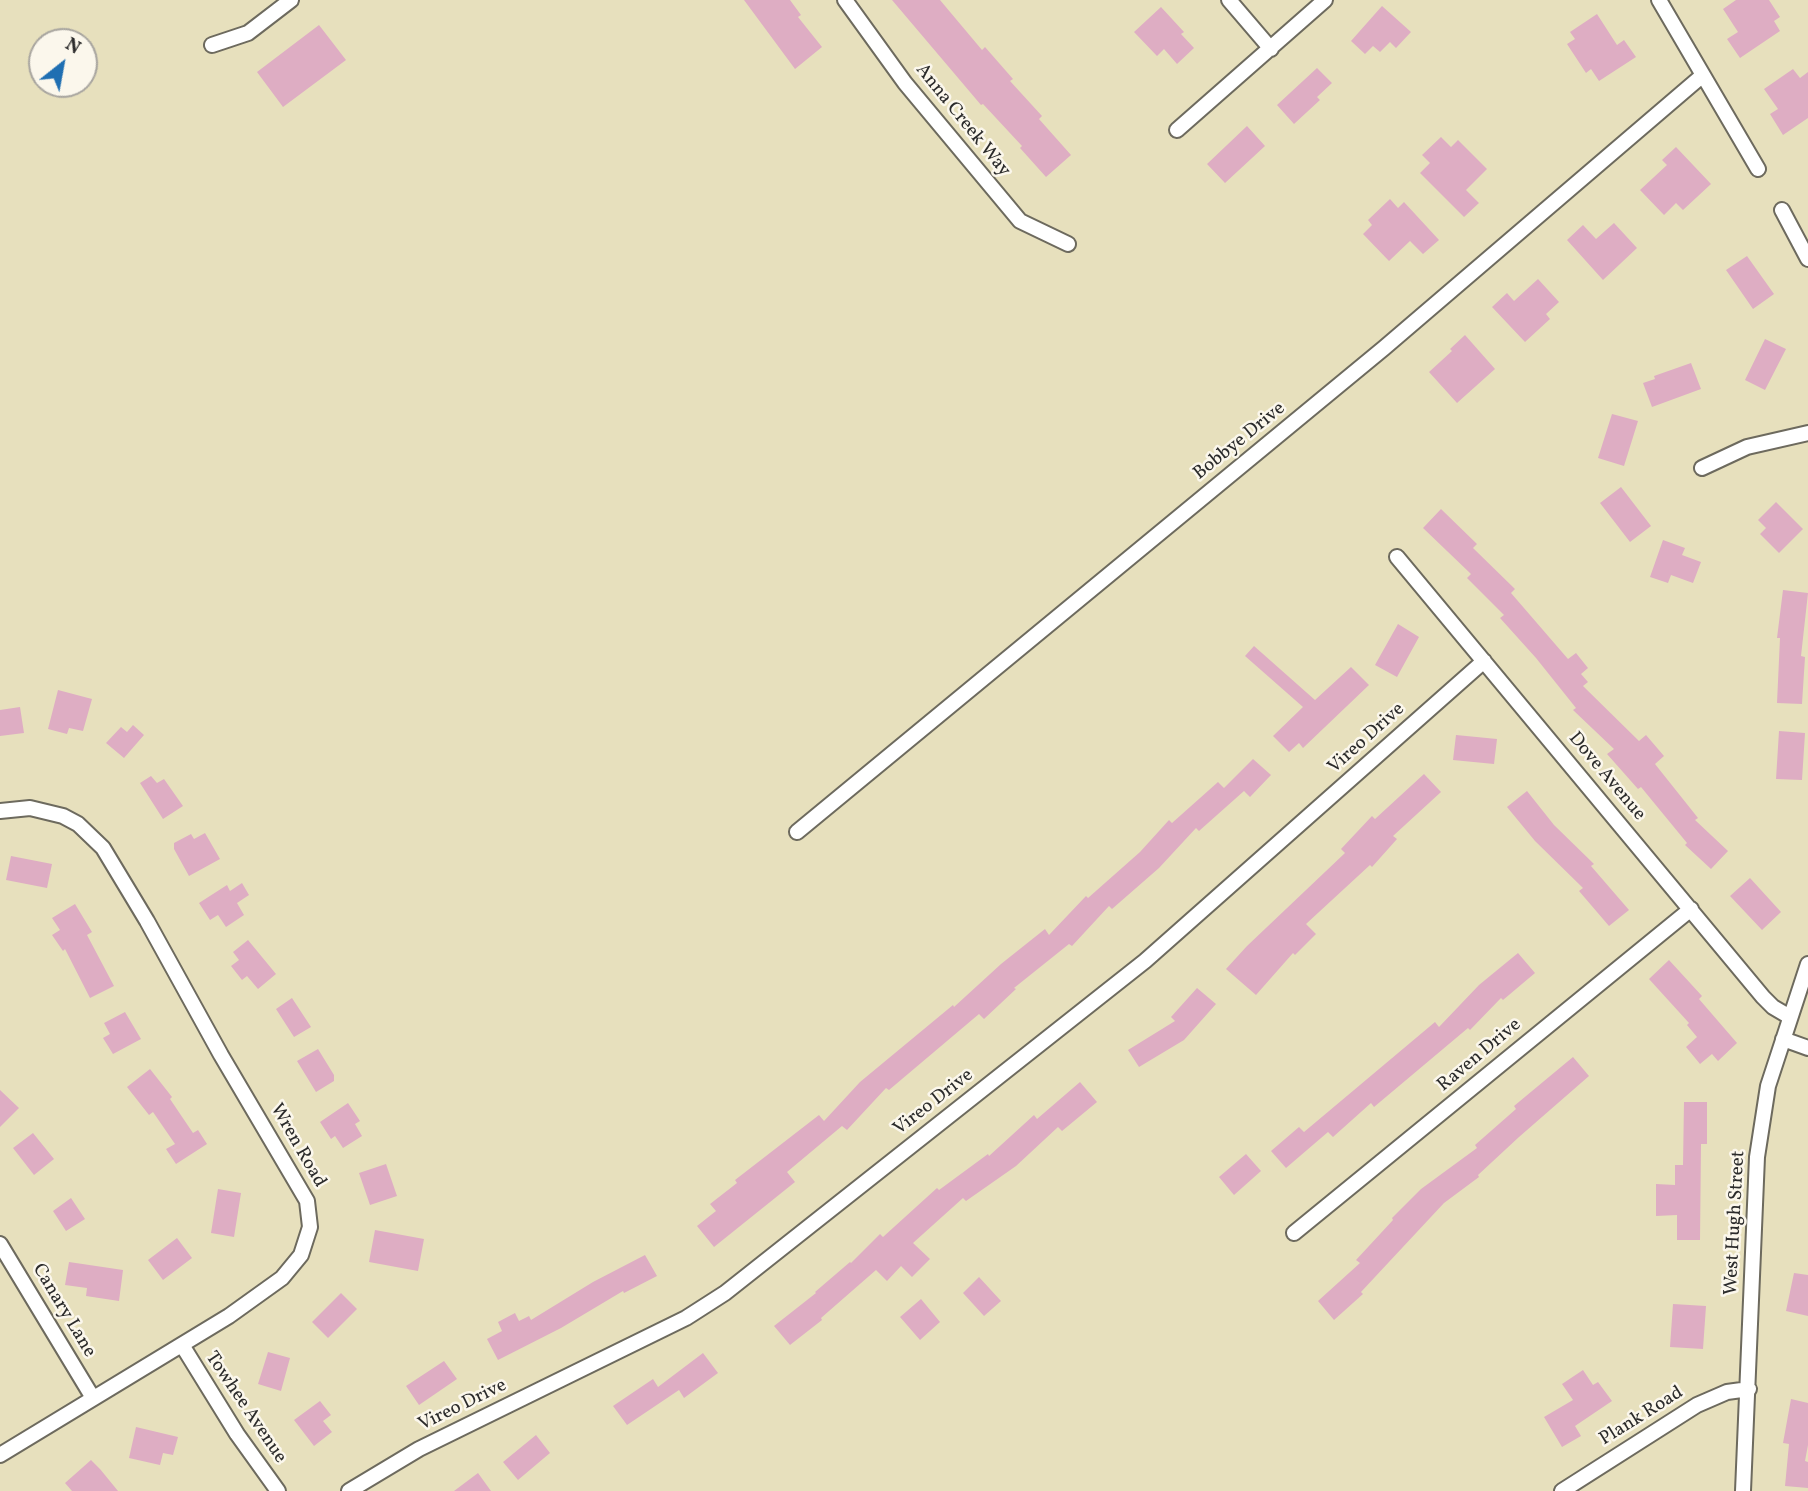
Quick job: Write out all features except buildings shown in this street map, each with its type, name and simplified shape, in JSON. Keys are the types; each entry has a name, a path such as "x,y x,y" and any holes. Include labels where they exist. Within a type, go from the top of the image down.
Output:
{"street":[{"path":"212,45 248,33 291,0"},
{"name":"Anna Creek Way","path":"845,0 905,83 1020,221 1068,244"},
{"path":"1228,0 1271,49"},
{"path":"1177,130 1325,0"},
{"path":"1659,0 1758,169"},
{"name":"Bobbye Drive","path":"797,832 1384,348 1703,75"},
{"path":"1782,210 1808,259"},
{"path":"1702,468 1747,447 1808,433"},
{"name":"Dove Avenue","path":"1397,557 1763,997 1790,1017"},
{"name":"Vireo Drive","path":"349,1491 431,1443 686,1318 731,1288 1145,961 1484,660"},
{"name":"Wren Road","path":"0,811 30,808 63,816 78,824 103,848 307,1201 310,1227 307,1241 293,1268 282,1278 229,1316 0,1455"},
{"name":"Raven Drive","path":"1294,1233 1691,909"},
{"name":"West Hugh Street","path":"1743,1491 1758,1157 1768,1086 1808,964"},
{"path":"1783,1039 1808,1048"},
{"name":"Canary Lane","path":"0,1244 93,1398"},
{"name":"Towhee Avenue","path":"181,1345 237,1434 278,1491"},
{"name":"Plank Road","path":"1562,1491 1697,1405 1727,1392 1749,1389"}]}
